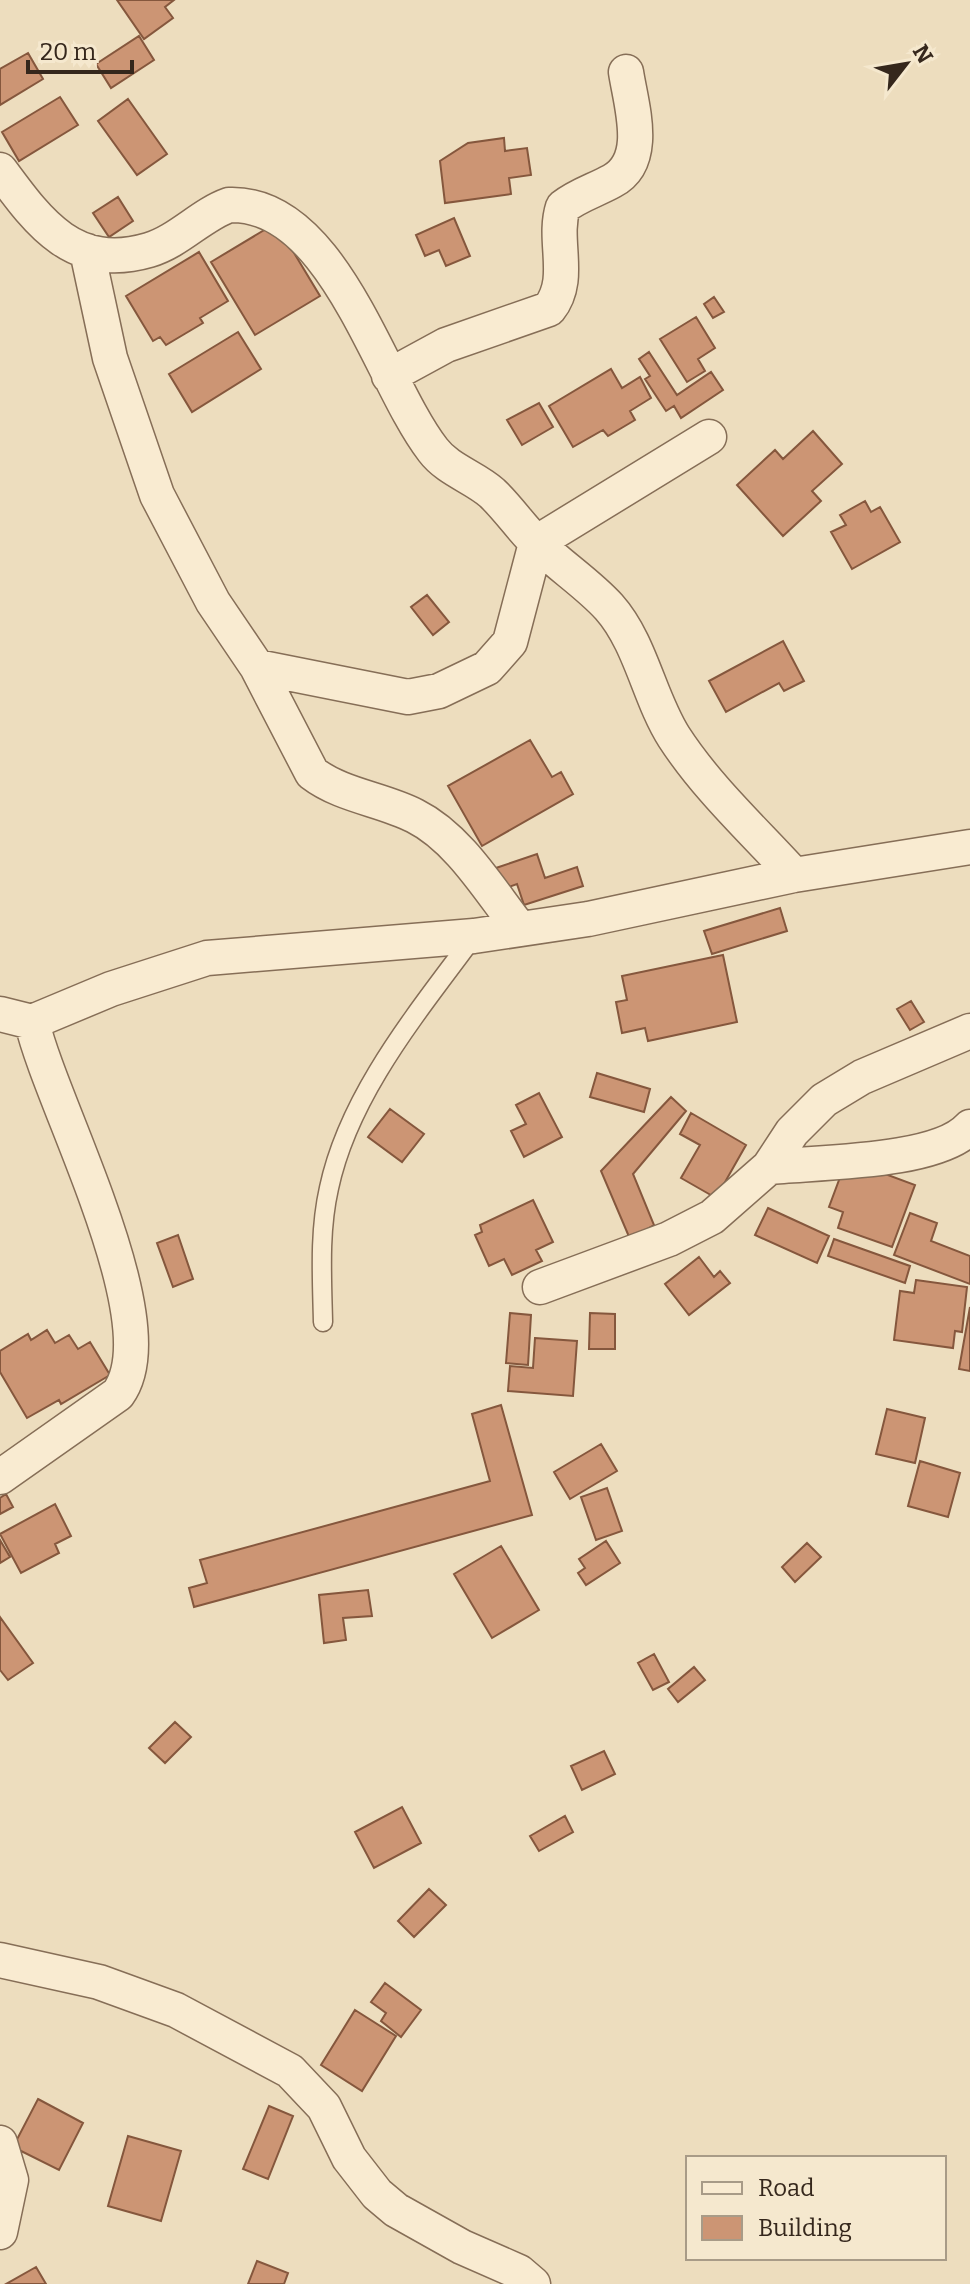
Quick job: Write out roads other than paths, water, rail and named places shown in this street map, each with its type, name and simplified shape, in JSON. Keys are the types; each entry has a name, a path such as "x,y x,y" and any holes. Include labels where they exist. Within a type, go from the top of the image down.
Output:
{"street":[{"path":"389,376 446,345 549,309 558,298 562,281 558,221 563,207 616,179 630,164 634,128 626,72"},
{"path":"0,170 55,237 87,251 150,250 229,205 244,205 269,212 302,233 340,285 412,421 436,454 493,494 536,543 612,609 674,737 794,875"},
{"path":"87,251 110,358 157,495 213,602 257,667 312,773 326,784 392,805 427,824 466,861 520,929"},
{"path":"257,667 305,674 370,692 408,697 439,691 487,668 510,642 536,543 709,437"},
{"path":"0,1477 118,1394 129,1375 132,1355 130,1320 113,1250 92,1184 47,1076 16,1018 207,958 257,951 474,936 588,919 794,875 970,847"},
{"path":"540,1287 669,1239 712,1217 769,1167 792,1132 824,1100 862,1077 970,1031"},
{"path":"769,1167 931,1151 967,1135"},
{"path":"0,1960 99,1982 176,2010 290,2071 324,2107 349,2158 377,2194 396,2210 462,2247 519,2272 533,2284"},
{"path":"0,2143 11,2180 0,2232"}],"lane":[{"path":"323,1322 321,1245 328,1189 341,1142 363,1098 474,936"}]}
